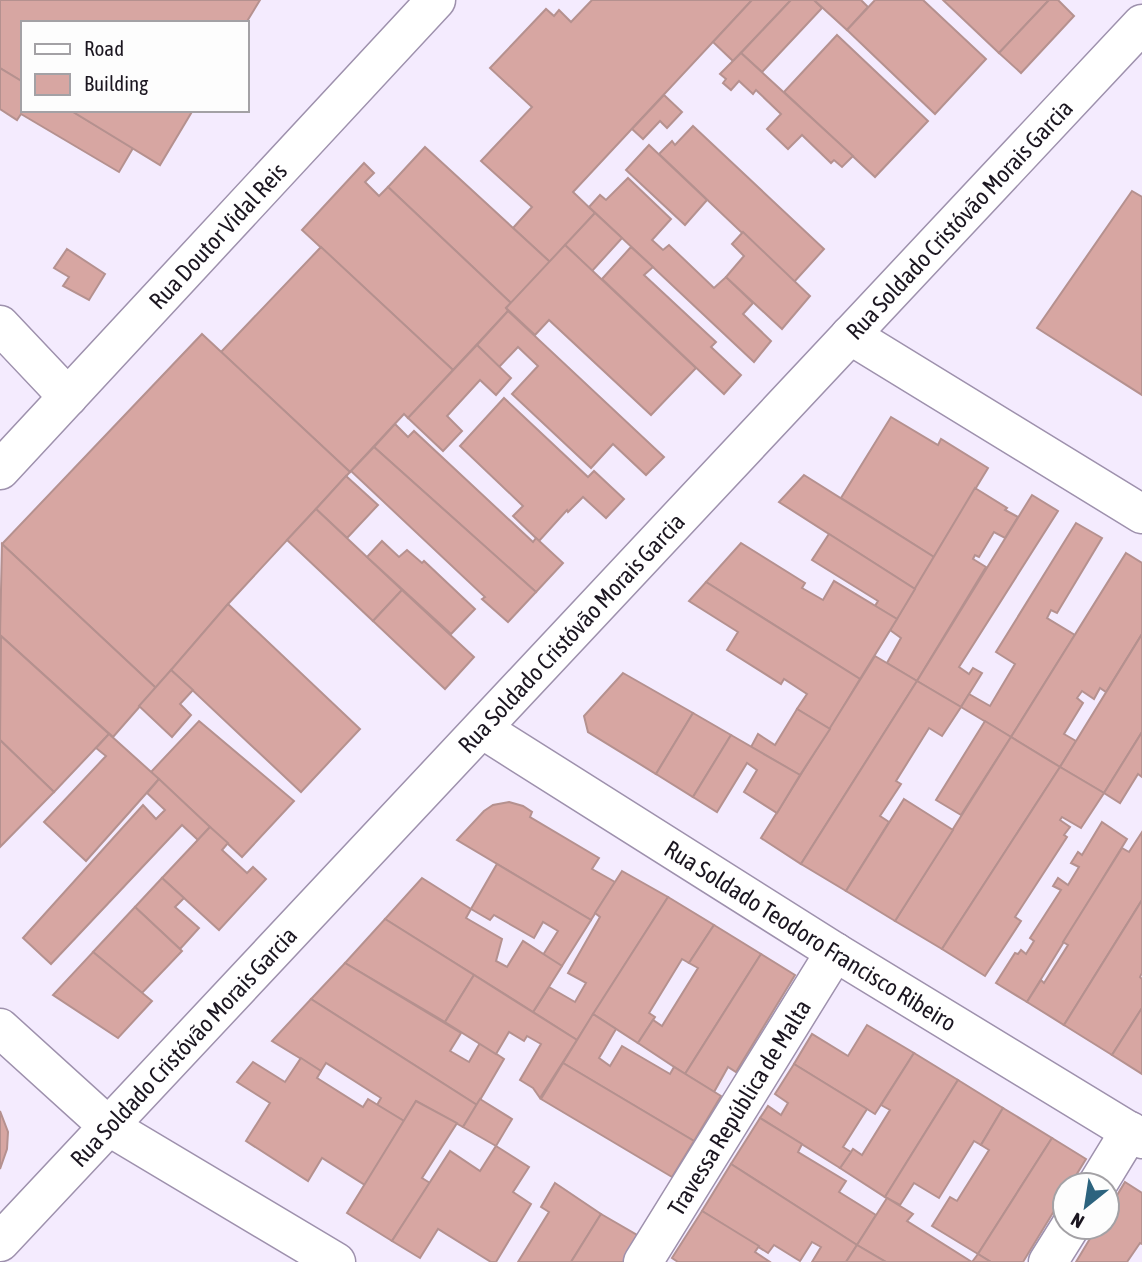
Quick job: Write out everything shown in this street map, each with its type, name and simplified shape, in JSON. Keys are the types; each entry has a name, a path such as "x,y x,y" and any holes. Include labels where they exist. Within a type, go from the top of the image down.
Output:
{"street":[{"name":"Rua Doutor Vidal Reis","path":"0,470 436,0"},
{"name":"Rua Soldado Cristóvão Morais Garcia","path":"0,1242 1142,24"},
{"path":"0,325 68,397"},
{"path":"850,335 1142,514"},
{"name":"Rua Soldado Teodoro Francisco Ribeiro","path":"482,729 835,952 1136,1135"},
{"name":"Travessa República de Malta","path":"643,1262 835,952"},
{"path":"0,1028 108,1126 336,1262"},
{"path":"1108,1171 1136,1135"},
{"path":"1048,1262 1061,1241"}],"building":[{"path":"0,0 260,0 247,21 21,21 21,81 0,68"},
{"path":"592,0 752,0 573,192 595,213 550,262 513,228 532,207 481,161 532,107 490,68 546,9 554,16 559,10 571,22"},
{"path":"752,0 791,0 733,61 713,42"},
{"path":"791,0 814,0 822,8 762,72 741,53"},
{"path":"814,0 861,0 868,7 847,30"},
{"path":"875,0 923,0 986,59 935,114 847,30"},
{"path":"943,0 1049,0 999,53"},
{"path":"1049,0 1058,0 1074,16 1021,73 999,53"},
{"path":"837,35 928,121 875,177 784,92"},
{"path":"741,53 853,156 842,167 834,160 831,163 802,135 788,149 767,129 781,114 756,90 753,94 739,81 731,90 723,83 726,79 720,74"},
{"path":"0,68 21,81 21,112 73,112 133,148 119,172 21,114 17,120 0,109"},
{"path":"664,95 682,112 667,128 660,121 643,139 632,129"},
{"path":"73,112 192,112 160,165"},
{"path":"693,126 824,249 794,282 659,154 672,141 675,145"},
{"path":"649,145 707,200 685,225 626,170"},
{"path":"425,147 550,262 511,303 388,187"},
{"path":"364,163 374,173 365,182 379,196 388,187 511,303 506,308 508,311 453,370 302,230"},
{"path":"628,178 671,219 652,240 663,250 669,245 714,288 726,277 753,303 743,314 771,341 754,362 589,207 600,195 606,200"},
{"path":"1132,191 1142,197 1142,395 1037,328"},
{"path":"595,213 622,238 592,271 565,245"},
{"path":"743,232 810,296 782,329 726,277 744,256 732,244"},
{"path":"565,245 696,368 651,415 549,320 535,335 506,308"},
{"path":"321,247 453,370 408,418 404,414 350,472 221,352"},
{"path":"631,247 653,267 644,275 716,342 711,347 741,375 724,394 602,279"},
{"path":"67,249 105,274 89,300 63,286 69,277 54,268"},
{"path":"508,311 664,457 646,475 613,444 591,468 512,394 538,366 518,347 499,367 477,345"},
{"path":"202,334 350,472 228,604 156,688 2,544"},
{"path":"477,345 511,378 496,395 480,380 447,416 462,431 443,451 408,418"},
{"path":"504,398 588,477 594,471 624,499 606,518 583,497 568,512 567,510 539,541 513,516 523,506 460,446"},
{"path":"891,417 938,445 941,439 988,468 934,557 841,498"},
{"path":"395,424 408,437 414,431 533,542 536,538 563,563 536,592 374,447"},
{"path":"374,447 536,592 508,622 351,471"},
{"path":"804,475 934,557 915,589 779,502"},
{"path":"346,476 378,505 347,538 316,509"},
{"path":"975,488 1018,517 1005,538 994,532 979,557 975,555 973,559 986,567 917,681 887,663 901,638 890,630"},
{"path":"1032,495 1058,511 959,667 969,674 973,668 982,673 961,707 917,681"},
{"path":"316,509 402,590 373,621 287,540"},
{"path":"1076,523 1102,538 1057,613 1051,610 1047,618 1075,635 1011,737 961,707 969,694 990,706 1015,664 996,652"},
{"path":"829,534 915,589 897,619 875,606 878,601 812,560"},
{"path":"382,541 399,557 407,550 422,563 424,561 475,609 451,634 367,557"},
{"path":"741,543 805,583 802,588 823,600 834,581 897,619 860,679 706,582"},
{"path":"2,544 156,688 113,737 0,635"},
{"path":"1126,553 1142,563 1142,634 1106,692 1100,688 1094,699 1082,691 1077,698 1083,703 1064,734 1076,741 1060,767 1011,737"},
{"path":"706,582 860,679 830,729 797,709 807,694 784,679 781,684 727,650 738,632 689,601"},
{"path":"402,590 474,657 445,689 373,621"},
{"path":"228,604 360,729 301,792 171,670"},
{"path":"1142,634 1142,732 1104,793 1060,767"},
{"path":"1,636 109,734 54,792 0,740"},
{"path":"875,656 917,681 801,864 761,838"},
{"path":"171,670 193,690 180,704 191,715 172,737 139,706"},
{"path":"623,673 693,713 656,774 588,732 584,716"},
{"path":"917,681 961,707 942,736 929,728 896,781 901,784 880,816 889,822 846,891 801,864"},
{"path":"797,709 830,729 800,775 751,747 758,734 775,745"},
{"path":"693,713 731,735 693,797 656,774"},
{"path":"199,721 294,801 242,857 151,772"},
{"path":"985,721 1011,737 961,815 936,800"},
{"path":"1142,732 1142,777 1138,774 1120,803 1104,793"},
{"path":"109,734 159,779 86,861 44,822 106,756 96,748"},
{"path":"731,735 800,775 777,813 744,792 757,770 747,763 717,812 693,797"},
{"path":"1011,737 1060,767 942,949 895,921"},
{"path":"0,740 54,792 0,847"},
{"path":"1060,767 1104,793 1081,828 1062,817 1060,820 1070,827 1064,835 1067,837 1015,917 1021,921 985,976 942,949"},
{"path":"159,779 210,827 198,840 182,825 51,964 23,938 143,805 156,819 165,810 147,793"},
{"path":"904,799 953,830 895,921 846,891"},
{"path":"509,802 523,806 532,812 530,817 599,858 592,869 615,882 591,920 457,840 484,811 493,805"},
{"path":"1102,822 1127,839 1027,1002 996,983 1015,953 1018,954 1021,950 1026,954 1034,941 1030,938 1061,890 1053,886 1058,878 1068,885 1079,867 1071,863 1078,852 1082,855"},
{"path":"210,827 228,843 222,850 247,873 253,867 266,879 219,930 162,878"},
{"path":"1142,832 1142,900 1064,1025 1027,1002 1041,980 1044,983 1068,945 1063,942 1122,848 1129,852"},
{"path":"497,864 591,920 562,966 543,955 558,931 543,922 534,938 494,915 490,920 471,909"},
{"path":"622,871 668,897 577,1040 533,1012 549,987 575,1002 586,983 568,973 600,917 595,913"},
{"path":"162,878 184,898 175,907 199,928 180,949 135,907"},
{"path":"422,878 471,909 466,918 502,939 496,961 507,967 523,941 562,966 533,1012 385,919"},
{"path":"668,897 714,925 689,963 682,959 649,1013 655,1017 638,1043 593,1014"},
{"path":"1142,900 1142,1008 1112,1055 1064,1025"},
{"path":"135,907 182,951 142,993 93,952"},
{"path":"385,919 474,975 445,1022 345,963"},
{"path":"714,925 761,954 685,1074 638,1043 653,1020 662,1026 698,968 689,963"},
{"path":"93,952 152,1001 118,1038 53,995"},
{"path":"761,954 795,975 736,1072 728,1067 714,1092 685,1074"},
{"path":"345,963 461,1033 450,1051 469,1062 480,1043 504,1059 477,1105 311,999"},
{"path":"474,975 577,1040 540,1098 533,1088 520,1080 541,1044 527,1036 524,1041 509,1032 496,1054 445,1022"},
{"path":"311,999 477,1105 463,1127 416,1101 404,1121 377,1105 381,1098 326,1063 321,1071 272,1041"},
{"path":"1142,1008 1142,1074 1112,1055"},
{"path":"593,1014 616,1029 599,1058 610,1066 622,1046 670,1074 674,1067 721,1096 694,1141 563,1063"},
{"path":"867,1025 914,1053 875,1114 794,1064 812,1034 848,1056"},
{"path":"914,1053 958,1080 885,1197 840,1168 853,1149 862,1155 890,1110 881,1105"},
{"path":"301,1058 321,1071 317,1078 363,1107 368,1099 404,1121 365,1185 322,1158 308,1181 246,1141 270,1103 237,1082 253,1062 285,1082"},
{"path":"563,1063 694,1141 672,1177 541,1099"},
{"path":"794,1064 867,1109 843,1147 851,1152 840,1168 760,1118 768,1106 781,1115 788,1103 775,1094"},
{"path":"958,1080 1003,1108 981,1145 974,1141 939,1198 914,1183 900,1205 885,1197"},
{"path":"480,1099 512,1119 496,1146 463,1127"},
{"path":"416,1101 457,1123 422,1178 430,1183 392,1241 347,1213"},
{"path":"1003,1108 1052,1138 978,1254 932,1226 950,1197 957,1201 989,1150 981,1145"},
{"path":"0,1111 8,1132 7,1149 0,1169"},
{"path":"760,1118 802,1144 798,1152 846,1181 839,1192 876,1215 857,1245 731,1164"},
{"path":"1052,1138 1086,1159 1079,1171 1051,1171 1051,1216 1023,1262 991,1262 978,1254"},
{"path":"496,1146 529,1167 513,1192 531,1204 496,1262 491,1262 438,1229 420,1258 392,1241 450,1151 480,1171"},
{"path":"731,1164 857,1245 846,1262 812,1262 821,1247 812,1242 800,1261 774,1245 768,1253 702,1211"},
{"path":"1125,1182 1142,1193 1142,1244 1140,1243 1127,1262 1076,1262 1089,1241 1121,1241 1121,1189"},
{"path":"555,1183 601,1214 571,1262 518,1262 549,1212 541,1207"},
{"path":"887,1198 913,1214 907,1221 972,1262 886,1262 857,1245"},
{"path":"702,1211 759,1246 755,1252 770,1262 678,1262 672,1258"},
{"path":"601,1214 637,1235 638,1239 624,1262 571,1262"},
{"path":"857,1245 886,1262 846,1262"},
{"path":"978,1254 991,1262 972,1262"}]}
